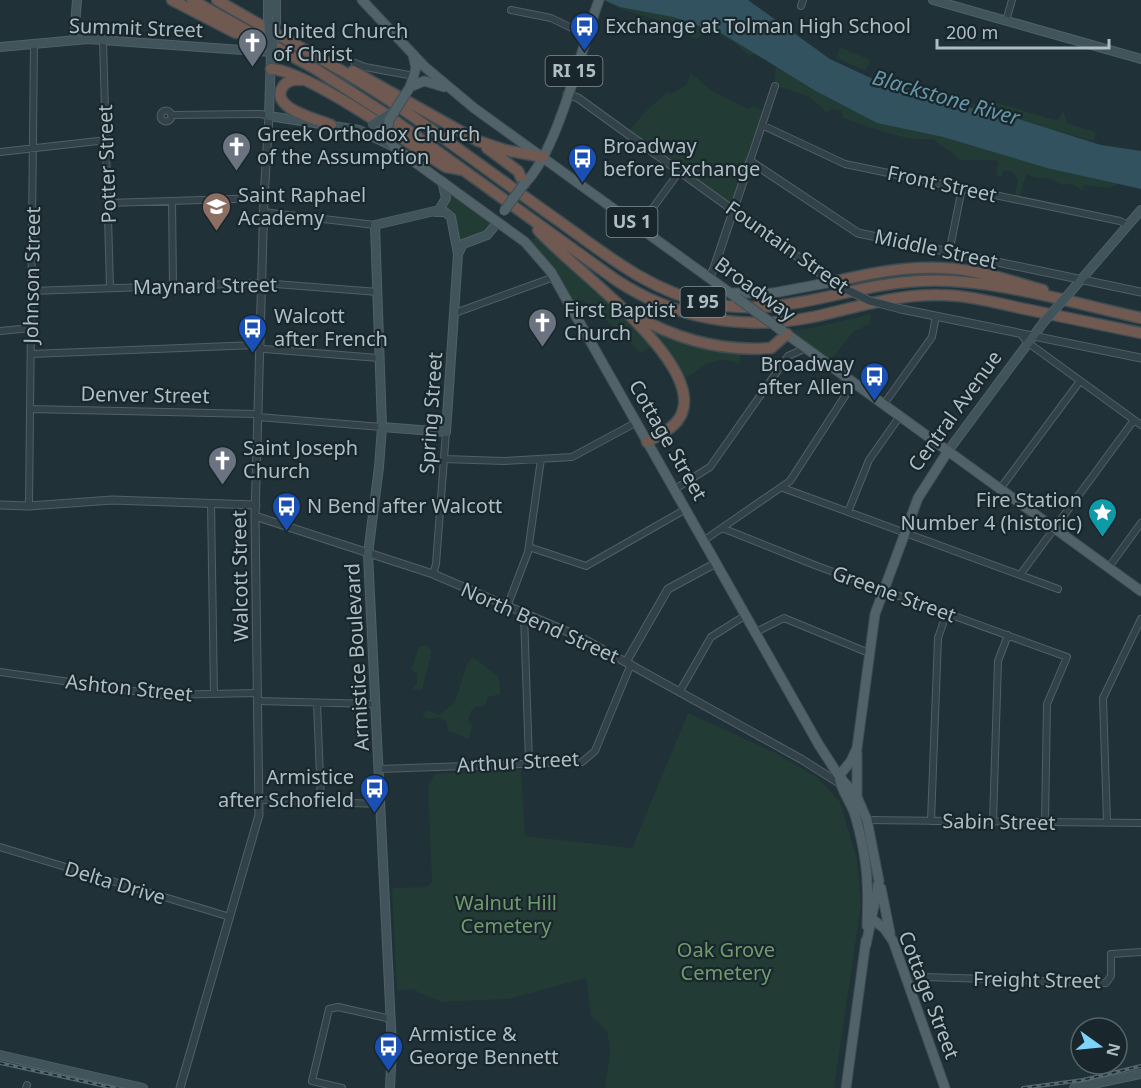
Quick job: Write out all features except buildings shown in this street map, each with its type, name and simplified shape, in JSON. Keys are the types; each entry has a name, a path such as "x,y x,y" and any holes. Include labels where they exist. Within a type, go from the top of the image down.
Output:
{"highway":[{"path":"172,0 238,33 255,35"},
{"name":"I 95","path":"192,0 370,103 634,291 663,305 706,318 748,323 782,322 886,299 939,295 981,300 1141,333"},
{"name":"I 95","path":"217,0 330,63 401,109 622,266 658,287 687,298 727,306 769,308 800,304 892,284 934,280 976,284 1141,318"},
{"name":"US 1","path":"330,63 359,73 478,141 501,149 537,154"},
{"path":"271,69 286,72 304,80 362,112 446,167 464,170"},
{"path":"304,80 292,80 285,84 280,94 282,103 290,110 331,125"},
{"path":"478,141 518,171 524,184"},
{"path":"525,214 543,236 664,352 675,370 683,391 684,406 679,419 669,429 647,442"},
{"path":"836,284 893,269 954,269 1051,292 1079,305"},
{"path":"616,304 665,330 718,346 771,348 784,332"}],"main road":[{"path":"74,39 77,0"},
{"path":"268,0 272,20"},
{"name":"Walcott Street","path":"269,116 271,69 269,53 276,0"},
{"name":"Broadway","path":"362,0 447,87 1141,591"},
{"path":"933,0 949,2 1006,21 1141,59"},
{"name":"RI 15","path":"458,254 463,244 483,237 497,223 538,168 537,154 567,94 598,2"},
{"name":"Summit Street","path":"0,48 74,39 269,53"},
{"path":"394,147 387,135 388,124 414,76 412,53"},
{"path":"410,87 424,81 447,87"},
{"path":"350,128 372,125 394,111"},
{"path":"269,116 350,128 376,136 394,147"},
{"name":"Cottage Street","path":"394,147 533,249 554,277 839,780 857,797"},
{"path":"375,225 435,212 441,208 446,198 442,181"},
{"path":"478,208 490,213 504,211"},
{"name":"Central Avenue","path":"839,780 857,748 873,622 922,489 1030,339 1141,210"},
{"name":"Spring Street","path":"435,212 445,212 451,217 458,254 446,432"},
{"name":"Armistice Boulevard","path":"375,225 382,427 379,475 368,554 391,1018 390,1088"},
{"path":"733,295 773,293 836,284"},
{"name":"Denver Street","path":"382,427 446,432"},
{"path":"857,748 857,797 867,820 893,941"},
{"path":"839,780 857,821 869,876 870,917"},
{"path":"846,1088 870,917 879,881"},
{"name":"Cottage Street","path":"870,917 893,941 945,1088"},
{"path":"0,1055 143,1088"},
{"path":"1074,1088 1141,1074"}],"street":[{"path":"1006,21 1012,0"},
{"path":"511,10 551,18 586,35"},
{"name":"Potter Street","path":"103,40 110,288"},
{"name":"Johnson Street","path":"29,506 34,44"},
{"path":"355,63 414,76"},
{"path":"709,278 734,211 775,86"},
{"name":"Fountain Street","path":"567,94 578,98 836,284 870,301 1021,334 1030,339 1141,358"},
{"path":"171,116 269,116"},
{"name":"Walcott Street","path":"180,1088 257,827 260,800 255,516 263,212 269,116"},
{"name":"Front Street","path":"762,124 845,164 1120,221 1128,225"},
{"path":"0,152 106,140"},
{"name":"Middle Street","path":"750,161 855,232 1141,292"},
{"path":"639,227 679,172"},
{"path":"949,253 962,188"},
{"path":"108,203 264,198"},
{"path":"172,201 173,285"},
{"path":"263,212 375,225"},
{"path":"455,313 554,277"},
{"name":"Maynard Street","path":"31,291 262,283 378,292"},
{"path":"884,404 928,343 936,316"},
{"path":"0,331 31,328"},
{"path":"1030,339 1080,381 1141,425"},
{"path":"31,354 260,347 379,358"},
{"path":"675,489 708,470 788,356 806,348"},
{"path":"1000,489 1080,381"},
{"path":"703,541 783,488 854,382"},
{"name":"Denver Street","path":"30,409 258,416 382,427"},
{"path":"848,512 868,460 900,416"},
{"path":"1020,575 1134,420"},
{"path":"444,459 541,459 576,455 637,422"},
{"name":"Spring Street","path":"433,574 436,564 446,432"},
{"path":"507,607 529,547 541,459"},
{"path":"783,488 1058,589"},
{"path":"0,506 112,500 256,505"},
{"path":"211,504 214,694"},
{"path":"529,547 586,566 686,509"},
{"name":"North Bend Street","path":"255,516 433,574 582,638 839,780"},
{"path":"1109,567 1141,523"},
{"name":"Greene Street","path":"722,528 1067,657 1047,704 1046,823"},
{"path":"628,663 668,589 716,563"},
{"path":"931,821 938,638 947,612"},
{"path":"524,614 529,763"},
{"path":"680,691 711,637 746,615"},
{"path":"756,632 784,618 868,653"},
{"path":"1107,822 1102,701 1141,619"},
{"path":"993,822 998,661 1008,635"},
{"name":"Arthur Street","path":"380,769 574,763 592,755 628,663"},
{"name":"Ashton Street","path":"0,672 162,695 214,694 317,703 375,704"},
{"path":"317,703 321,802"},
{"path":"260,800 381,804"},
{"name":"Sabin Street","path":"857,821 1141,823"},
{"name":"Delta Drive","path":"0,847 230,917"},
{"name":"Freight Street","path":"906,979 925,977 1106,983 1111,976 1111,954 1141,952"},
{"path":"342,1088 312,1081 329,1009 338,1007 391,1018"}],"green space":[{"path":"603,0 618,0 716,25 757,51 758,54 748,56 734,43 714,33 702,32 698,39 693,38 656,20 616,7"},
{"path":"840,47 870,60 866,71 836,58"},
{"path":"776,66 1119,184 1109,188 1083,185 1083,191 1072,184 1062,185 1048,178 1036,178 1026,174 1019,200 1014,199 1018,180 1013,172 1004,170 1001,177 996,175 998,162 959,160 933,139 911,139 888,133 843,118 842,111 832,109 827,113 810,97 774,85"},
{"path":"691,73 712,91 748,109 754,106 765,112 731,208 627,134 642,115 667,92 671,94 686,85"},
{"path":"870,78 903,87 951,92 975,104 995,102 1054,120 1059,119 1063,110 1067,123 1096,132 1094,141 1001,115 955,107"},
{"path":"443,185 494,221 489,232 457,248 443,203"},
{"path":"536,237 621,315 640,324 742,348 739,364 722,360 715,361 680,381 653,345 641,353 605,319 595,314 583,300 569,308 525,243"},
{"path":"871,314 870,324 854,331 828,363 784,331 811,328"},
{"path":"426,645 432,651 422,690 412,689 417,684 417,674 411,669 419,647"},
{"path":"473,657 498,676 501,694 488,697 484,707 476,706 471,711 468,721 472,725 469,739 448,731 446,721 439,717 427,719 422,715 428,710 439,715 455,702 467,664"},
{"name":"Oak Grove Cemetery","path":"688,713 774,752 818,778 840,802 857,860 861,904 834,1088 605,1088 610,1053 607,1031 591,1016 586,978 508,999 441,1002 412,989 397,991 392,888 427,887 432,881 428,786 435,774 521,769 525,836 632,848"}],"water":[{"path":"604,0 748,0 830,59 903,93 932,99 950,107 987,109 1101,145 1141,151 1141,189 1047,168 943,137 877,123 814,90 723,34 673,17 620,7"}],"railway":[{"path":"0,1063 114,1088"},
{"path":"1023,1088 1083,1080 1141,1066"}],"place":[{"name":"Exchange at Tolman High School","path":"584,52"},
{"name":"United Church of Christ","path":"252,68"},
{"name":"Greek Orthodox Church of the Assumption","path":"236,172"},
{"name":"Broadway before Exchange","path":"582,184"},
{"name":"Saint Raphael Academy","path":"217,232"},
{"name":"First Baptist Church","path":"543,348"},
{"name":"Walcott after French","path":"253,354"},
{"name":"Broadway after Allen","path":"875,402"},
{"name":"Saint Joseph Church","path":"222,486"},
{"name":"N Bend after Walcott","path":"286,532"},
{"name":"Fire Station Number 4 (historic)","path":"1103,538"},
{"name":"Armistice after Schofield","path":"375,814"},
{"name":"Armistice & George Bennett","path":"388,1072"}],"water label":[{"name":"Blackstone River","path":"946,98"}],"park label":[{"name":"Walnut Hill Cemetery","path":"506,914"}]}
